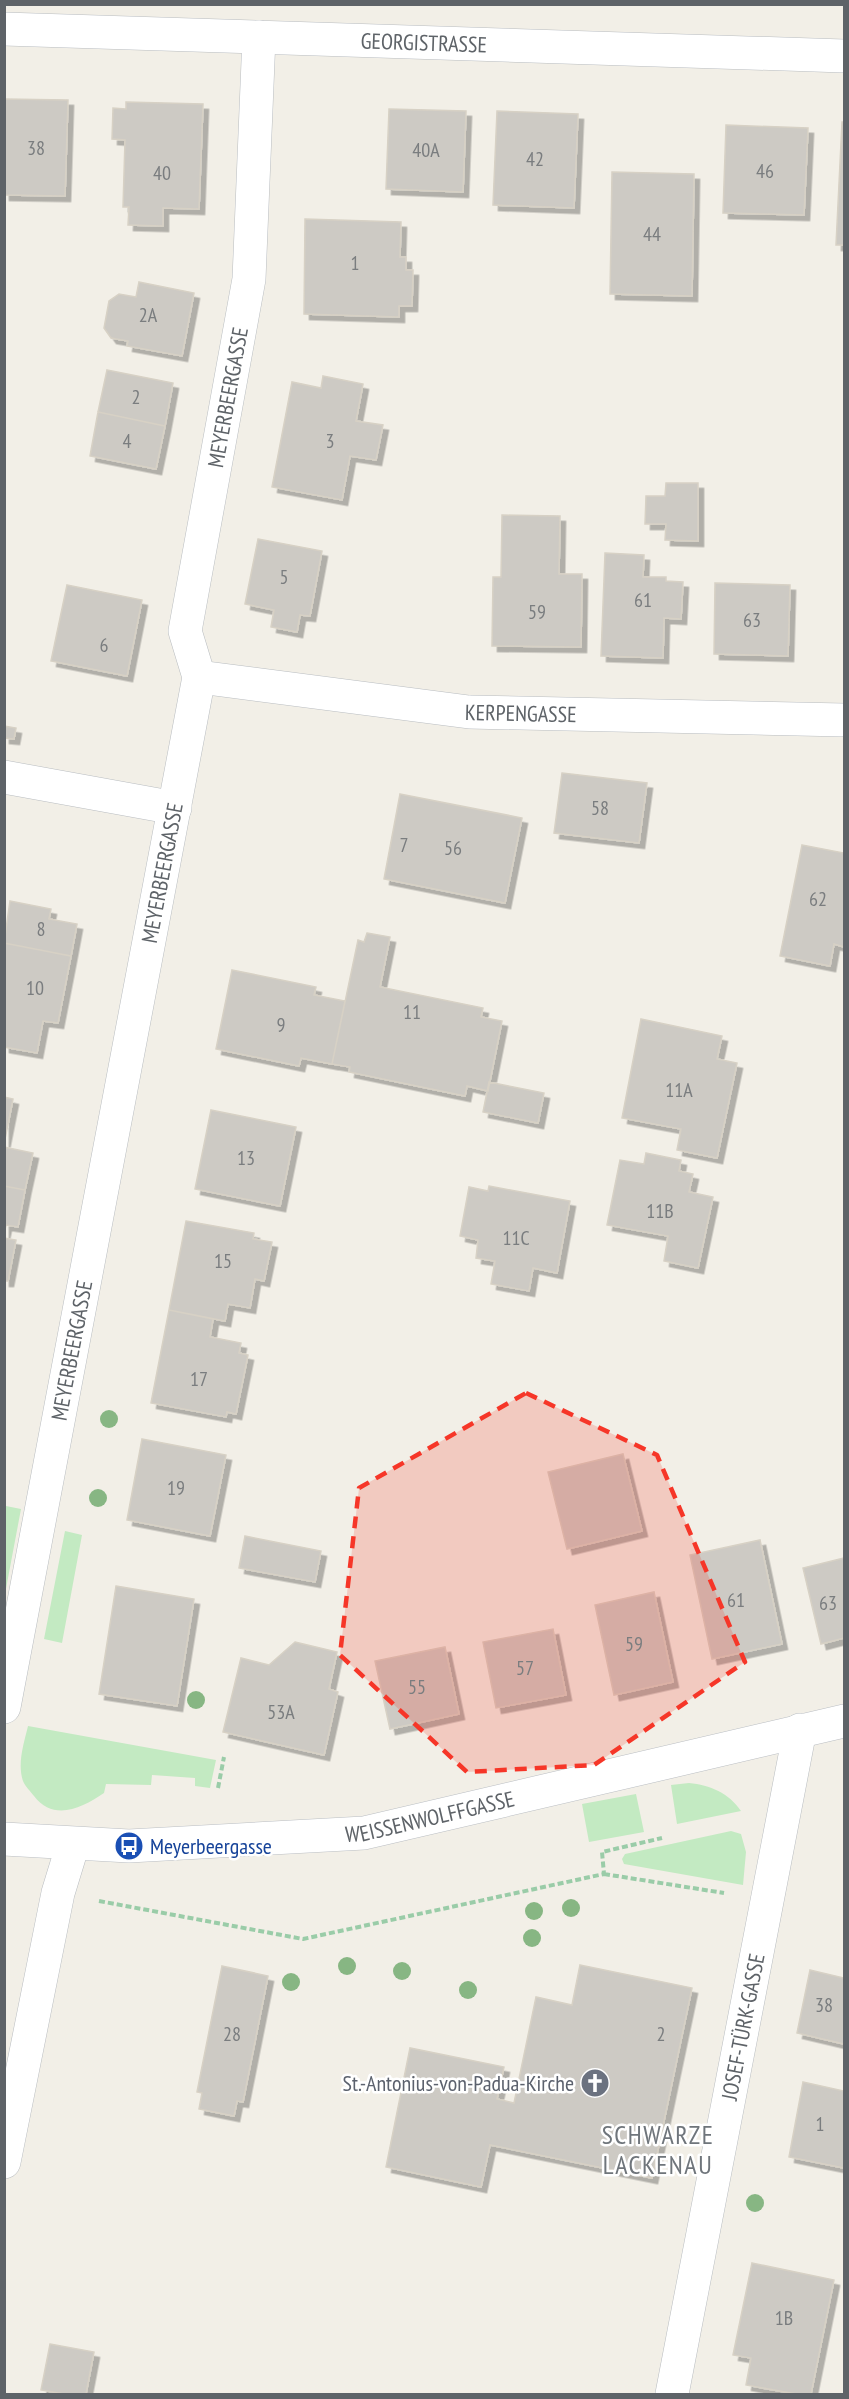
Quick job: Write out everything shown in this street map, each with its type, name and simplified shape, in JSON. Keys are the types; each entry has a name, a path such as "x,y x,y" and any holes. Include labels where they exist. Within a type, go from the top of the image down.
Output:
{"street":[{"name":"GEORGISTRASSE","path":"4,29 844,57"},
{"name":"MEYERBEERGASSE","path":"4,1707 199,677 185,631 249,279 259,37"},
{"name":"KERPENGASSE","path":"199,677 469,712 844,720"},
{"path":"4,777 174,808"},
{"name":"WEISSENWOLFFGASSE","path":"4,1839 129,1846 364,1833 844,1721"},
{"name":"JOSEF-TÜRK-GASSE","path":"672,2394 800,1730"},
{"path":"4,2162 58,1893 73,1844"}],"path":[{"path":"219,1788 224,1757"},
{"path":"604,1874 602,1852 662,1838"},
{"path":"58,1893 303,1939 604,1874 726,1893"}],"highlighted area":[{"path":"526,1393 657,1455 745,1662 594,1765 467,1772 340,1655 359,1488"}],"green space":[{"path":"6,1506 21,1509 5,1594 4,1516"},
{"path":"65,1531 82,1535 62,1643 44,1639"},
{"path":"28,1726 216,1760 210,1788 195,1786 195,1778 152,1775 151,1785 106,1784 104,1793 87,1803 68,1810 50,1809 28,1789 21,1774 23,1746"},
{"path":"689,1783 718,1791 731,1799 741,1811 677,1824 671,1785"},
{"path":"636,1794 644,1832 589,1842 582,1804"},
{"path":"731,1831 741,1834 746,1852 743,1885 624,1864 622,1859 625,1854"}],"building":[{"path":"4,99 68,100 65,196 4,195"},
{"path":"126,102 203,104 199,209 163,208 163,226 128,225 129,207 123,207 125,140 112,139 113,108 126,109"},
{"path":"389,109 466,111 463,192 386,189"},
{"path":"497,111 578,114 574,208 493,205"},
{"path":"842,122 844,122 844,245 836,245"},
{"path":"726,125 808,128 804,215 723,213"},
{"path":"612,172 694,174 692,296 610,294"},
{"path":"305,219 401,222 400,257 406,257 406,270 413,270 412,306 399,306 399,317 304,314"},
{"path":"139,282 194,293 182,356 127,346 128,341 111,338 104,328 109,301 119,294 136,297"},
{"path":"107,370 173,383 165,426 98,412"},
{"path":"323,376 363,384 356,421 383,425 376,460 350,456 342,500 272,487 292,382 321,388"},
{"path":"98,412 165,426 156,469 90,456"},
{"path":"666,483 698,483 698,541 665,540 666,524 645,524 646,496 665,496"},
{"path":"502,515 560,516 559,574 582,574 581,647 492,646 493,577 501,577"},
{"path":"258,539 322,551 310,616 300,615 297,632 271,627 274,610 245,604"},
{"path":"605,553 644,555 643,577 666,577 666,581 683,582 681,619 664,618 663,658 601,656"},
{"path":"715,583 790,585 788,656 714,654"},
{"path":"67,585 142,600 127,676 51,661"},
{"path":"4,726 16,728 14,739 4,738"},
{"path":"562,773 647,783 639,843 554,833"},
{"path":"400,794 522,818 505,903 384,879"},
{"path":"802,845 844,853 844,947 834,944 830,966 780,956"},
{"path":"10,901 51,909 49,919 77,924 71,956 4,943"},
{"path":"367,933 390,937 380,987 483,1008 481,1017 502,1021 488,1091 467,1086 465,1096 349,1072 350,1067 332,1064 358,940 364,942"},
{"path":"4,943 71,956 58,1023 43,1021 37,1053 4,1047"},
{"path":"232,970 316,987 314,995 345,1001 332,1064 301,1058 299,1066 216,1049"},
{"path":"641,1019 722,1036 717,1059 737,1063 717,1158 677,1150 681,1129 622,1118"},
{"path":"489,1082 544,1093 538,1123 483,1112"},
{"path":"4,1097 13,1099 4,1144"},
{"path":"211,1110 296,1127 280,1206 195,1189"},
{"path":"4,1147 33,1153 25,1190 4,1186"},
{"path":"646,1153 681,1160 679,1171 693,1174 689,1192 713,1197 698,1268 664,1261 668,1236 607,1225 620,1160 644,1164"},
{"path":"4,1186 25,1190 18,1227 6,1225 4,1234"},
{"path":"489,1186 570,1201 557,1273 533,1268 529,1291 491,1284 495,1261 476,1258 478,1240 460,1236 469,1187 488,1191"},
{"path":"186,1221 254,1233 253,1239 272,1242 264,1281 255,1279 250,1308 228,1304 225,1321 169,1310"},
{"path":"4,1238 16,1240 8,1281 4,1281"},
{"path":"169,1310 213,1319 210,1337 241,1343 239,1353 248,1355 236,1414 227,1412 226,1417 151,1403"},
{"path":"142,1439 226,1455 210,1536 127,1520"},
{"path":"623,1454 642,1531 567,1549 548,1472"},
{"path":"245,1536 321,1551 315,1582 239,1568"},
{"path":"760,1540 782,1644 712,1659 690,1555"},
{"path":"844,1558 844,1638 821,1644 803,1568"},
{"path":"116,1586 194,1599 177,1706 99,1694"},
{"path":"654,1592 673,1682 614,1695 595,1605"},
{"path":"553,1629 566,1695 496,1708 483,1642"},
{"path":"295,1642 337,1652 329,1689 338,1692 324,1755 223,1732 241,1658 269,1665"},
{"path":"445,1647 459,1714 390,1729 375,1661"},
{"name":"St.-Antonius-von-Padua-Kirche","path":"580,1965 692,1988 652,2178 490,2145 481,2187 386,2167 410,2048 504,2067 497,2099 514,2103 536,1997 572,2005"},
{"path":"222,1966 268,1976 243,2102 237,2101 234,2116 199,2109 202,2093 197,2092"},
{"path":"810,1970 844,1978 844,2044 797,2033"},
{"path":"803,2082 844,2091 844,2168 789,2157"},
{"path":"752,2263 834,2280 811,2394 796,2394 746,2385 751,2358 733,2355"},
{"path":"50,2344 94,2352 86,2394 64,2394 41,2390"}],"place":[{"name":"Meyerbeergasse","path":"129,1846"},
{"name":"St.-Antonius-von-Padua-Kirche","path":"595,2083"}],"district":[{"name":"SCHWARZE LACKENAU","path":"658,2149"}]}
